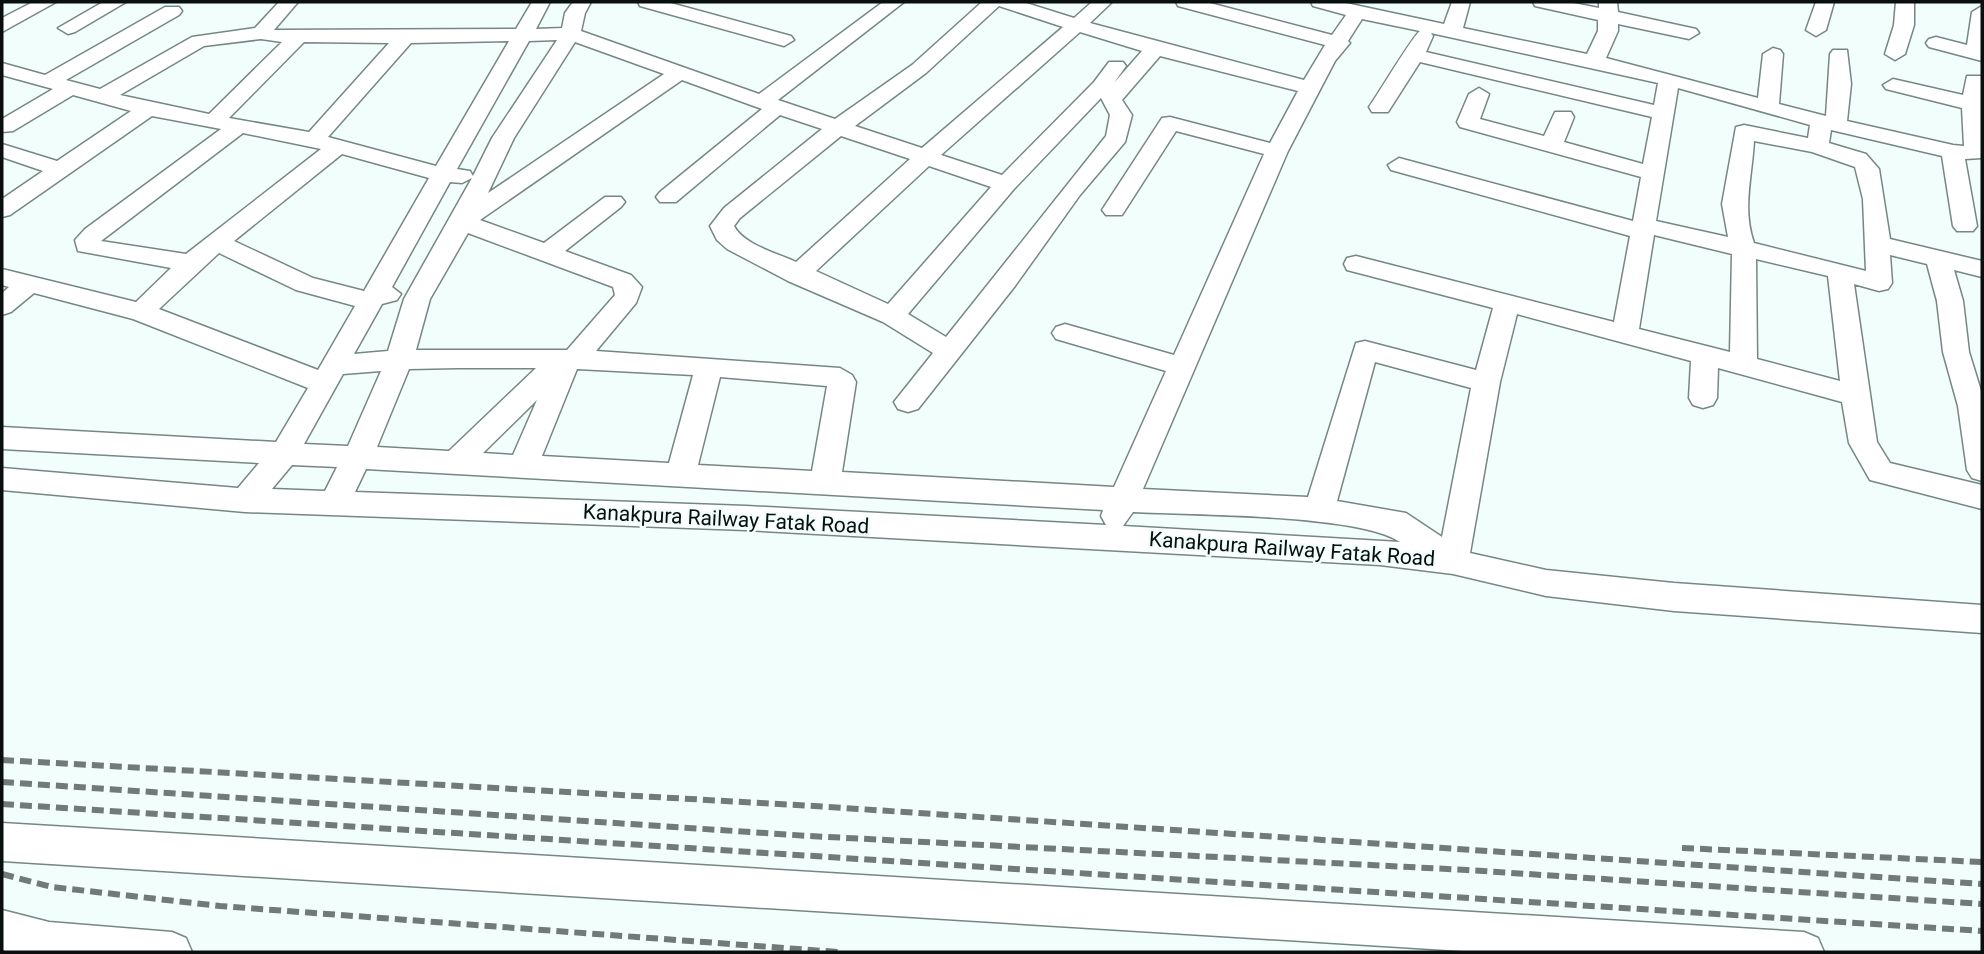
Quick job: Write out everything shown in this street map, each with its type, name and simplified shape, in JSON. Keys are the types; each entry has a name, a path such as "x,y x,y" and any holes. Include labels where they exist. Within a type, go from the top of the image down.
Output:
{"street":[{"path":"2,26 47,2"},
{"path":"68,28 117,2"},
{"path":"261,33 284,2"},
{"path":"246,500 284,454 541,2"},
{"path":"334,503 358,458 401,358 417,299 462,222 503,138 571,34 575,13 582,2"},
{"path":"647,2 784,40"},
{"path":"668,197 769,104 895,2"},
{"path":"948,350 892,316 797,275 736,244 726,235 722,226 732,213 839,127 919,69 993,2"},
{"path":"1005,2 1076,22 1144,46 1310,88"},
{"path":"797,275 1076,22 1103,2"},
{"path":"1185,2 1340,43"},
{"path":"1320,2 1594,61 1829,123 1953,152 1980,154 1972,130 1978,105 1974,80"},
{"path":"1452,31 1461,2"},
{"path":"1542,2 1608,9 1689,33"},
{"path":"1816,30 1825,2"},
{"path":"1895,54 1904,25 1905,2"},
{"path":"1594,61 1608,31 1608,9"},
{"path":"5,126 59,85 172,11"},
{"path":"1109,537 1122,499 1184,367 1277,151 1310,88 1357,12"},
{"path":"1936,43 1979,54 1982,12"},
{"path":"1380,107 1415,54 1427,26"},
{"path":"103,96 200,41 261,33 404,37 571,34 924,158 1006,184"},
{"path":"212,123 299,36"},
{"path":"314,140 404,37"},
{"path":"892,316 1006,184 1101,86 1144,46"},
{"path":"908,402 1006,280 1072,190 1117,137 1121,115 1111,99 1144,46"},
{"path":"1415,54 1662,113"},
{"path":"1768,107 1773,54"},
{"path":"1817,146 1829,123 1841,84 1840,54"},
{"path":"2,69 148,109 236,128 314,140 443,175 483,177"},
{"path":"462,222 682,71"},
{"path":"1625,334 1669,79"},
{"path":"1893,85 1978,105"},
{"path":"1479,94 1468,122 1652,173"},
{"path":"2,210 148,109"},
{"path":"1552,145 1563,117"},
{"path":"1114,210 1170,123 1277,151"},
{"path":"191,263 94,248 87,246 87,240 236,128"},
{"path":"1399,165 1642,228 1745,249 1879,283 1878,244 1874,223 1875,188 1870,168 1861,160 1817,146 1744,132 1740,180 1734,204 1735,223 1745,249 1743,364"},
{"path":"141,312 191,263 339,146"},
{"path":"3,150 61,170"},
{"path":"1953,152 1965,226"},
{"path":"548,253 613,202"},
{"path":"455,463 567,360 627,297 629,287 622,281 462,222"},
{"path":"218,243 304,284 366,300 425,283"},
{"path":"1878,244 1982,269"},
{"path":"1938,258 1950,301 1956,352 1972,406 1982,470"},
{"path":"1356,264 1856,395"},
{"path":"1839,271 1863,443 1880,472 1982,497"},
{"path":"2,277 141,312 328,374 401,358 567,360 837,377 842,382 825,484"},
{"path":"2,306 29,284"},
{"path":"1507,303 1486,382 1453,561 1512,578 1674,597 1982,619"},
{"path":"1065,333 1184,367"},
{"path":"1318,510 1364,350 1486,382"},
{"path":"1703,398 1706,356"},
{"path":"523,467 567,360"},
{"path":"680,476 709,367"},
{"name":"Kanakpura Railway Fatak Road","path":"2,438 1318,510 1395,522 1453,561"},
{"name":"Kanakpura Railway Fatak Road","path":"2,479 246,500 746,518 1380,552 1453,561"},
{"path":"2,842 1804,952"},
{"path":"2,930 49,942 172,952"}],"railway":[{"path":"2,760 814,806 1982,884"},
{"path":"2,782 809,836 1467,870 1982,904"},
{"path":"2,804 1982,931"},
{"path":"1682,848 1982,862"},
{"path":"2,874 52,887 220,906 838,952"}]}
